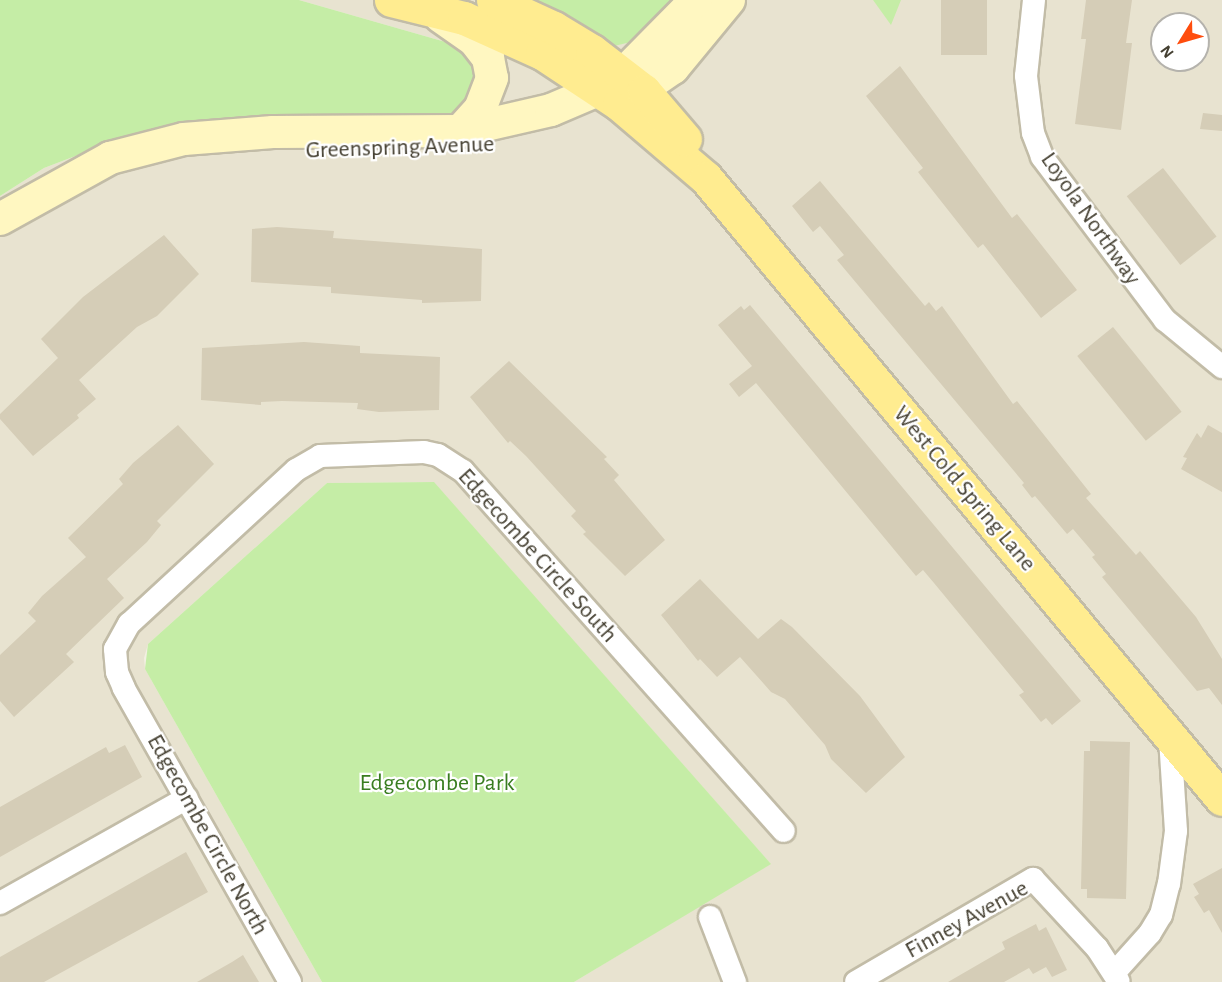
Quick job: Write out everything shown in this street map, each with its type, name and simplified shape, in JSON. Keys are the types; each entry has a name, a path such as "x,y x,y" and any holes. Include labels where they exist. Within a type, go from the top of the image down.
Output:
{"main road":[{"name":"West Cold Spring Lane","path":"391,0 428,8 509,36 621,90"},
{"name":"West Cold Spring Lane","path":"493,0 554,28 621,90 706,178 1222,799"},
{"name":"Greenspring Avenue","path":"0,219 110,158 184,139 283,132 460,131 502,124 621,90 696,0"},
{"name":"Greenspring Avenue","path":"59,185 192,158 470,150 554,130 697,43 729,0"},
{"path":"428,8 474,40 488,58 491,87 480,109 460,131"}],"street":[{"name":"Loyola Northway","path":"1034,0 1026,76 1034,133 1042,157 1165,320 1222,367"},
{"name":"Edgecombe Circle South","path":"124,688 115,659 119,636 296,470 320,456 424,452 438,455 463,471 784,831"},
{"name":"Edgecombe Circle North","path":"124,688 290,982"},
{"path":"1117,977 1161,915 1169,884 1176,831 1170,737"},
{"path":"0,903 187,798"},
{"name":"Finney Avenue","path":"856,982 1033,879 1117,977"},
{"path":"710,917 735,982"}],"shaded area":[{"path":"299,0 1222,0 1222,982 574,982 770,863 433,482 327,483 148,644 144,658 145,669 322,982 0,982 0,196 44,168 120,139 463,47"}],"green space":[{"path":"0,0 299,0 463,47 474,59 480,79 474,95 455,115 227,121 120,139 44,168 0,196"},
{"path":"511,0 677,0 654,26 631,42 614,46"},
{"path":"873,0 901,0 891,25"},
{"name":"Edgecombe Park","path":"434,482 771,864 574,982 322,982 145,669 148,644 327,483"}],"building":[{"path":"941,0 987,0 987,55 941,55"},
{"path":"1086,0 1132,0 1126,43 1132,43 1121,130 1075,124 1086,39 1081,39"},
{"path":"900,66 1012,218 1017,214 1077,290 1041,318 983,244 978,248 918,172 923,168 866,96"},
{"path":"1203,113 1222,115 1222,131 1200,129"},
{"path":"1163,168 1217,237 1180,265 1127,196"},
{"path":"820,181 925,306 929,302 936,311 942,306 1013,404 1017,401 1091,494 1086,498 1136,555 1140,551 1196,617 1222,659 1222,705 1209,688 1197,691 1102,577 1106,574 1092,557 1095,555 1073,529 1067,534 1035,496 1032,498 1022,485 1024,483 837,260 844,255 820,226 813,232 792,206"},
{"path":"277,227 334,231 333,238 482,249 481,301 422,303 422,300 331,293 331,287 251,282 252,229"},
{"path":"164,235 199,274 157,316 137,327 79,380 96,399 77,415 79,418 33,456 0,419 0,414 58,358 41,339 83,297"},
{"path":"750,305 1081,701 1052,725 1046,718 1041,722 1019,695 1024,692 934,583 923,570 916,576 756,383 739,397 729,384 752,366 718,325 741,306 744,310"},
{"path":"1113,327 1182,412 1146,441 1077,356"},
{"path":"304,342 360,346 360,353 440,357 439,410 379,412 357,409 358,403 282,401 261,402 261,405 201,400 202,348"},
{"path":"509,361 607,457 604,459 619,475 614,480 665,540 625,576 583,534 586,532 571,516 576,511 526,456 510,441 508,443 470,397"},
{"path":"178,425 214,464 157,521 161,525 147,542 107,579 124,598 66,654 74,662 14,717 0,701 0,655 36,621 28,613 42,596 86,557 68,538 123,484 119,479 133,463"},
{"path":"1208,425 1222,433 1222,492 1181,469 1187,458 1183,457 1197,433 1201,438"},
{"path":"700,579 758,639 781,619 792,627 860,696 905,757 866,793 831,759 825,745 785,699 771,692 740,657 717,677 700,659 698,661 661,615"},
{"path":"1090,741 1130,742 1126,899 1087,898 1087,889 1081,889 1084,751 1090,751"},
{"path":"125,745 142,777 0,857 0,807 106,747 109,753"},
{"path":"186,852 208,892 44,982 0,982 0,957"},
{"path":"1222,868 1222,933 1209,910 1204,913 1194,897 1199,894 1193,884"},
{"path":"1036,924 1039,931 1046,927 1067,970 1052,977 1046,967 1033,974 1029,968 1004,982 948,982 1005,949 1002,942"},
{"path":"243,955 259,982 197,982 232,962"}]}
